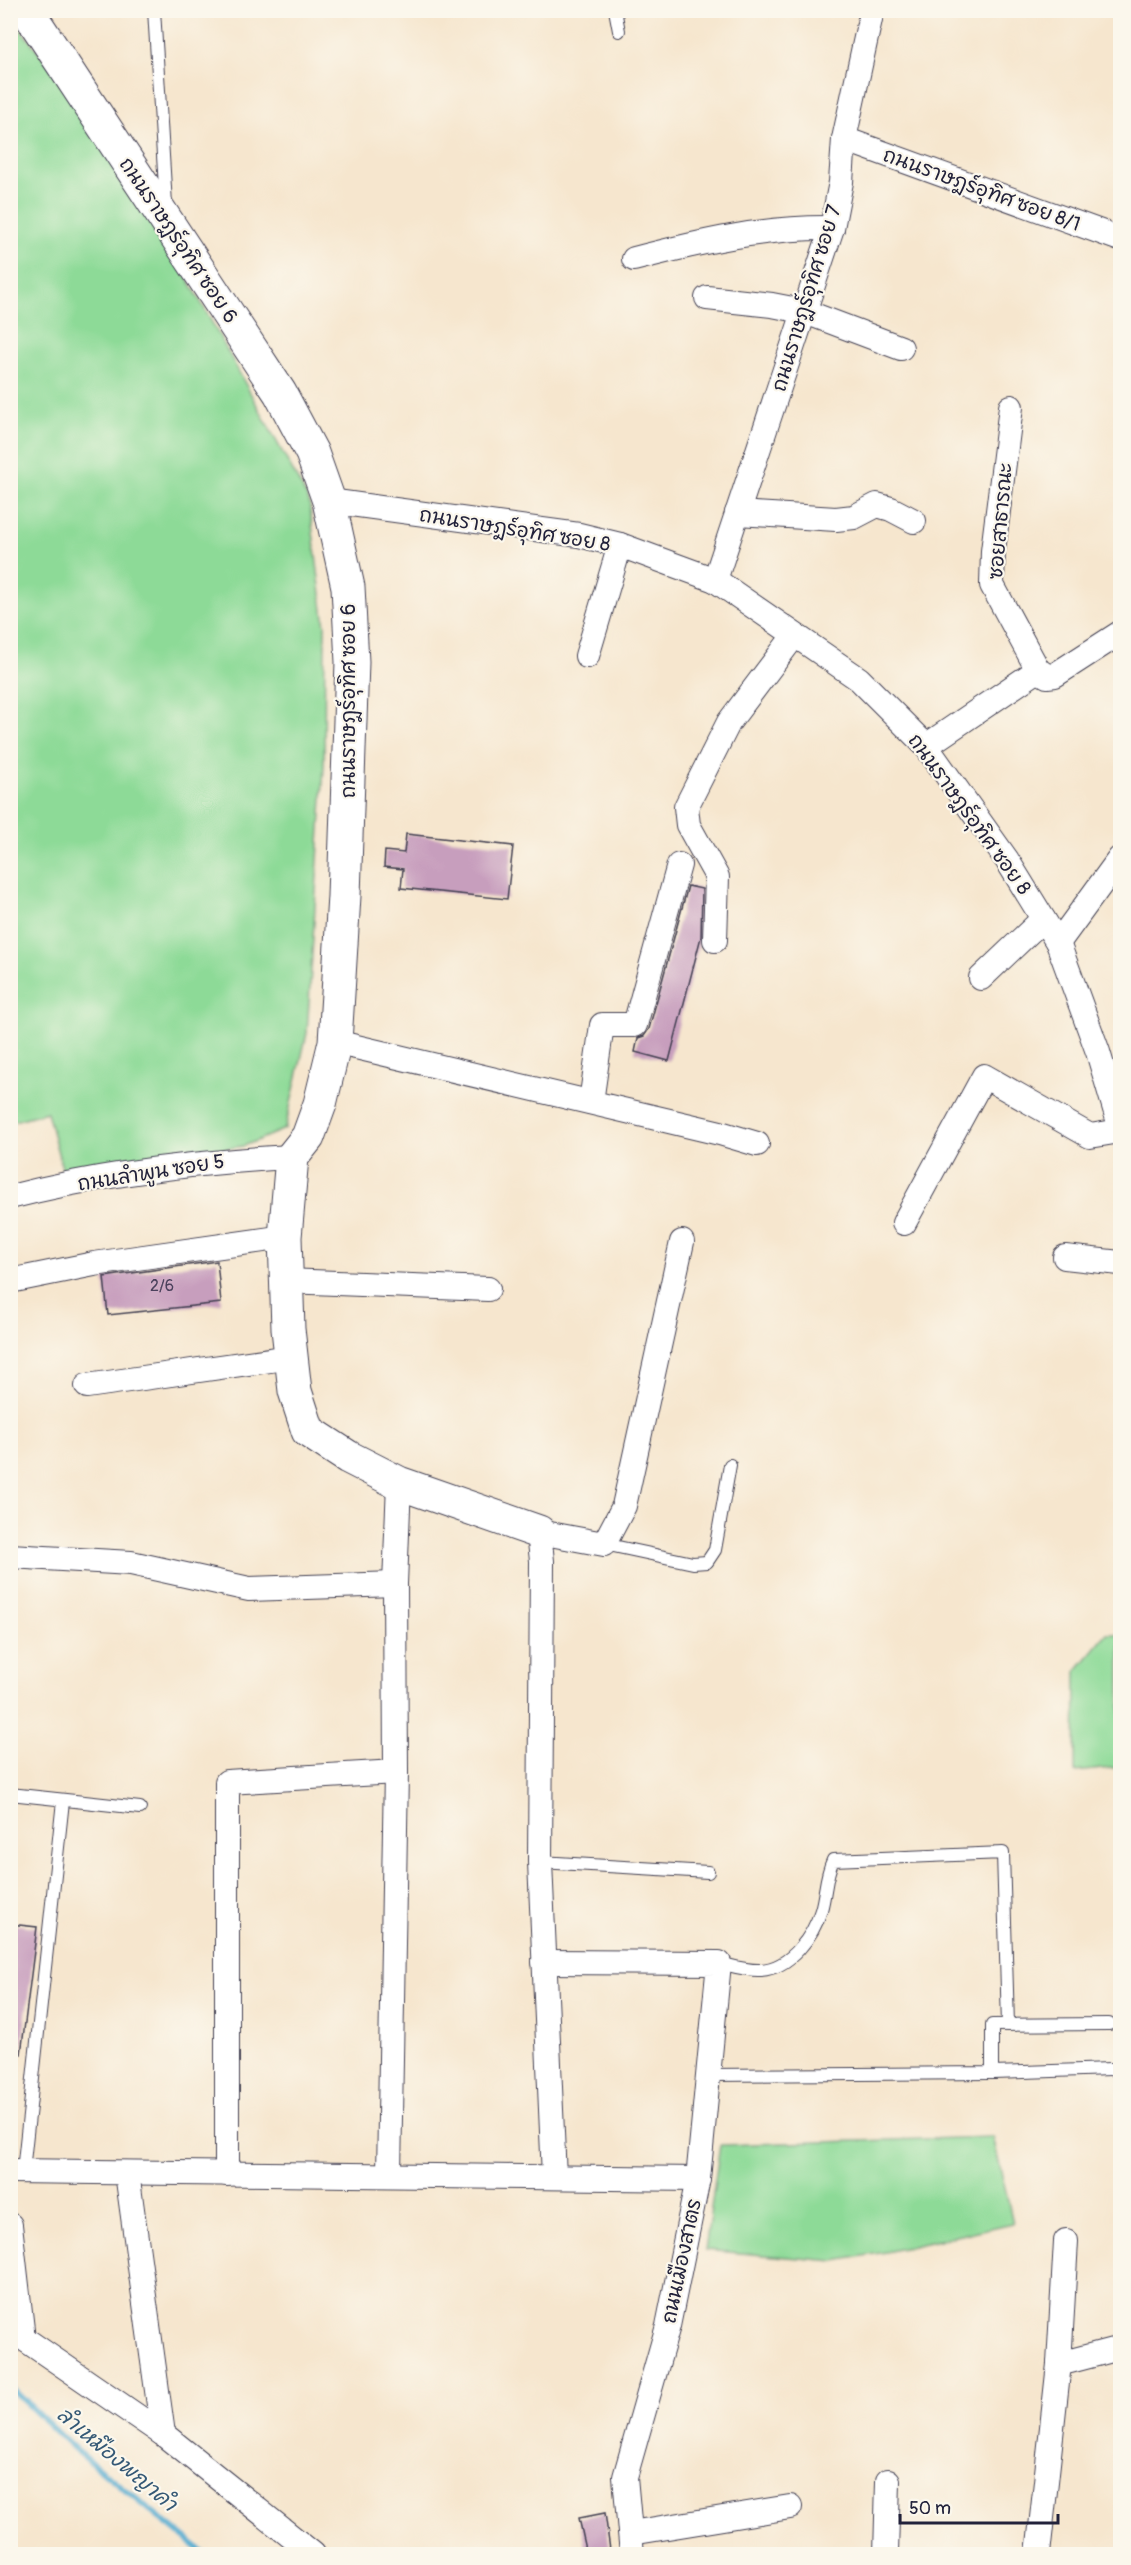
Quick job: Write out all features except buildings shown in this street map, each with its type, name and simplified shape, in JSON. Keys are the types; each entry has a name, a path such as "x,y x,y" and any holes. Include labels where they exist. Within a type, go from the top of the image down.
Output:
{"street":[{"name":"ถนนราษฎร์อุทิศ ซอย 6","path":"27,10 280,393 312,453 328,501 348,587 352,662 344,896 334,1042 308,1137 292,1157"},
{"name":"ถนนราษฎร์อุทิศ ซอย 7","path":"715,580 832,228 841,182 844,139 872,10"},
{"name":"ถนนราษฎร์อุทิศ ซอย 8/1","path":"844,139 1120,239"},
{"path":"634,259 754,233 792,228 832,228"},
{"path":"707,298 803,311 901,348"},
{"name":"ซอยสาธารณะ","path":"1011,407 993,551 992,585 1038,670"},
{"name":"ถนนราษฎร์อุทิศ ซอย 8","path":"328,501 579,535 620,545 715,580 858,679 926,746 1007,860 1058,943 1098,1052 1120,1126"},
{"path":"737,513 836,519 854,517 877,506 891,508 914,521"},
{"path":"587,656 620,545"},
{"path":"926,746 1038,670 1047,676 1055,675 1120,633"},
{"path":"715,940 717,877 687,825 686,807 729,722 794,636"},
{"path":"1058,943 1120,858"},
{"path":"591,1102 603,1025 635,1025 679,864"},
{"path":"981,978 1043,919"},
{"path":"334,1042 720,1133 757,1144"},
{"path":"904,1223 984,1076 1090,1136 1120,1131"},
{"path":"292,1157 285,1237 286,1281 295,1391 308,1431 348,1457 399,1483 539,1532 604,1544 624,1506 681,1242"},
{"name":"ถนนลำพูน ซอย 5","path":"10,1197 152,1169 222,1160 292,1157"},
{"path":"10,1281 94,1264 285,1237"},
{"path":"1065,1257 1120,1263"},
{"path":"286,1281 488,1289"},
{"path":"87,1386 291,1358"},
{"path":"389,2174 396,1772 395,1584 399,1483"},
{"path":"539,1532 542,1561 540,1862 554,2177"},
{"path":"10,1556 131,1563 249,1589 395,1584"},
{"path":"227,2174 227,1782 396,1772"},
{"path":"544,1962 719,1963"},
{"name":"ถนนเมืองสาตร","path":"632,2544 625,2477 668,2326 698,2179 719,1963"},
{"path":"17,2171 698,2179"},
{"path":"127,2173 164,2434"},
{"path":"10,2225 23,2338 164,2434 313,2554"},
{"path":"1038,2554 1059,2364 1066,2241"},
{"path":"1059,2364 1120,2348"},
{"path":"886,2554 888,2481"},
{"path":"632,2544 790,2507"}],"lane":[{"path":"154,10 167,221"},
{"path":"615,10 620,31"},
{"path":"604,1544 693,1563 707,1562 715,1550 730,1465"},
{"path":"10,1794 140,1808"},
{"path":"17,2171 63,1801"},
{"path":"719,1963 760,1970 778,1966 806,1943 821,1911 826,1874 833,1860 1003,1853 1008,2025"},
{"path":"540,1862 708,1872"},
{"path":"992,2073 992,2025 1109,2024"},
{"path":"709,2075 992,2073 1111,2069"}],"green space":[{"path":"10,16 60,79 191,284 309,501 325,626 324,766 307,1033 285,1129 244,1146 63,1172 47,1112 10,1122"},
{"path":"1107,1634 1120,1634 1120,1767 1075,1772 1076,1671"},
{"path":"993,2137 1013,2223 886,2252 835,2261 705,2250 720,2145"}],"waterway":[{"name":"ลำเหมืองพญาคำ","path":"10,2387 76,2450 205,2554"}]}
